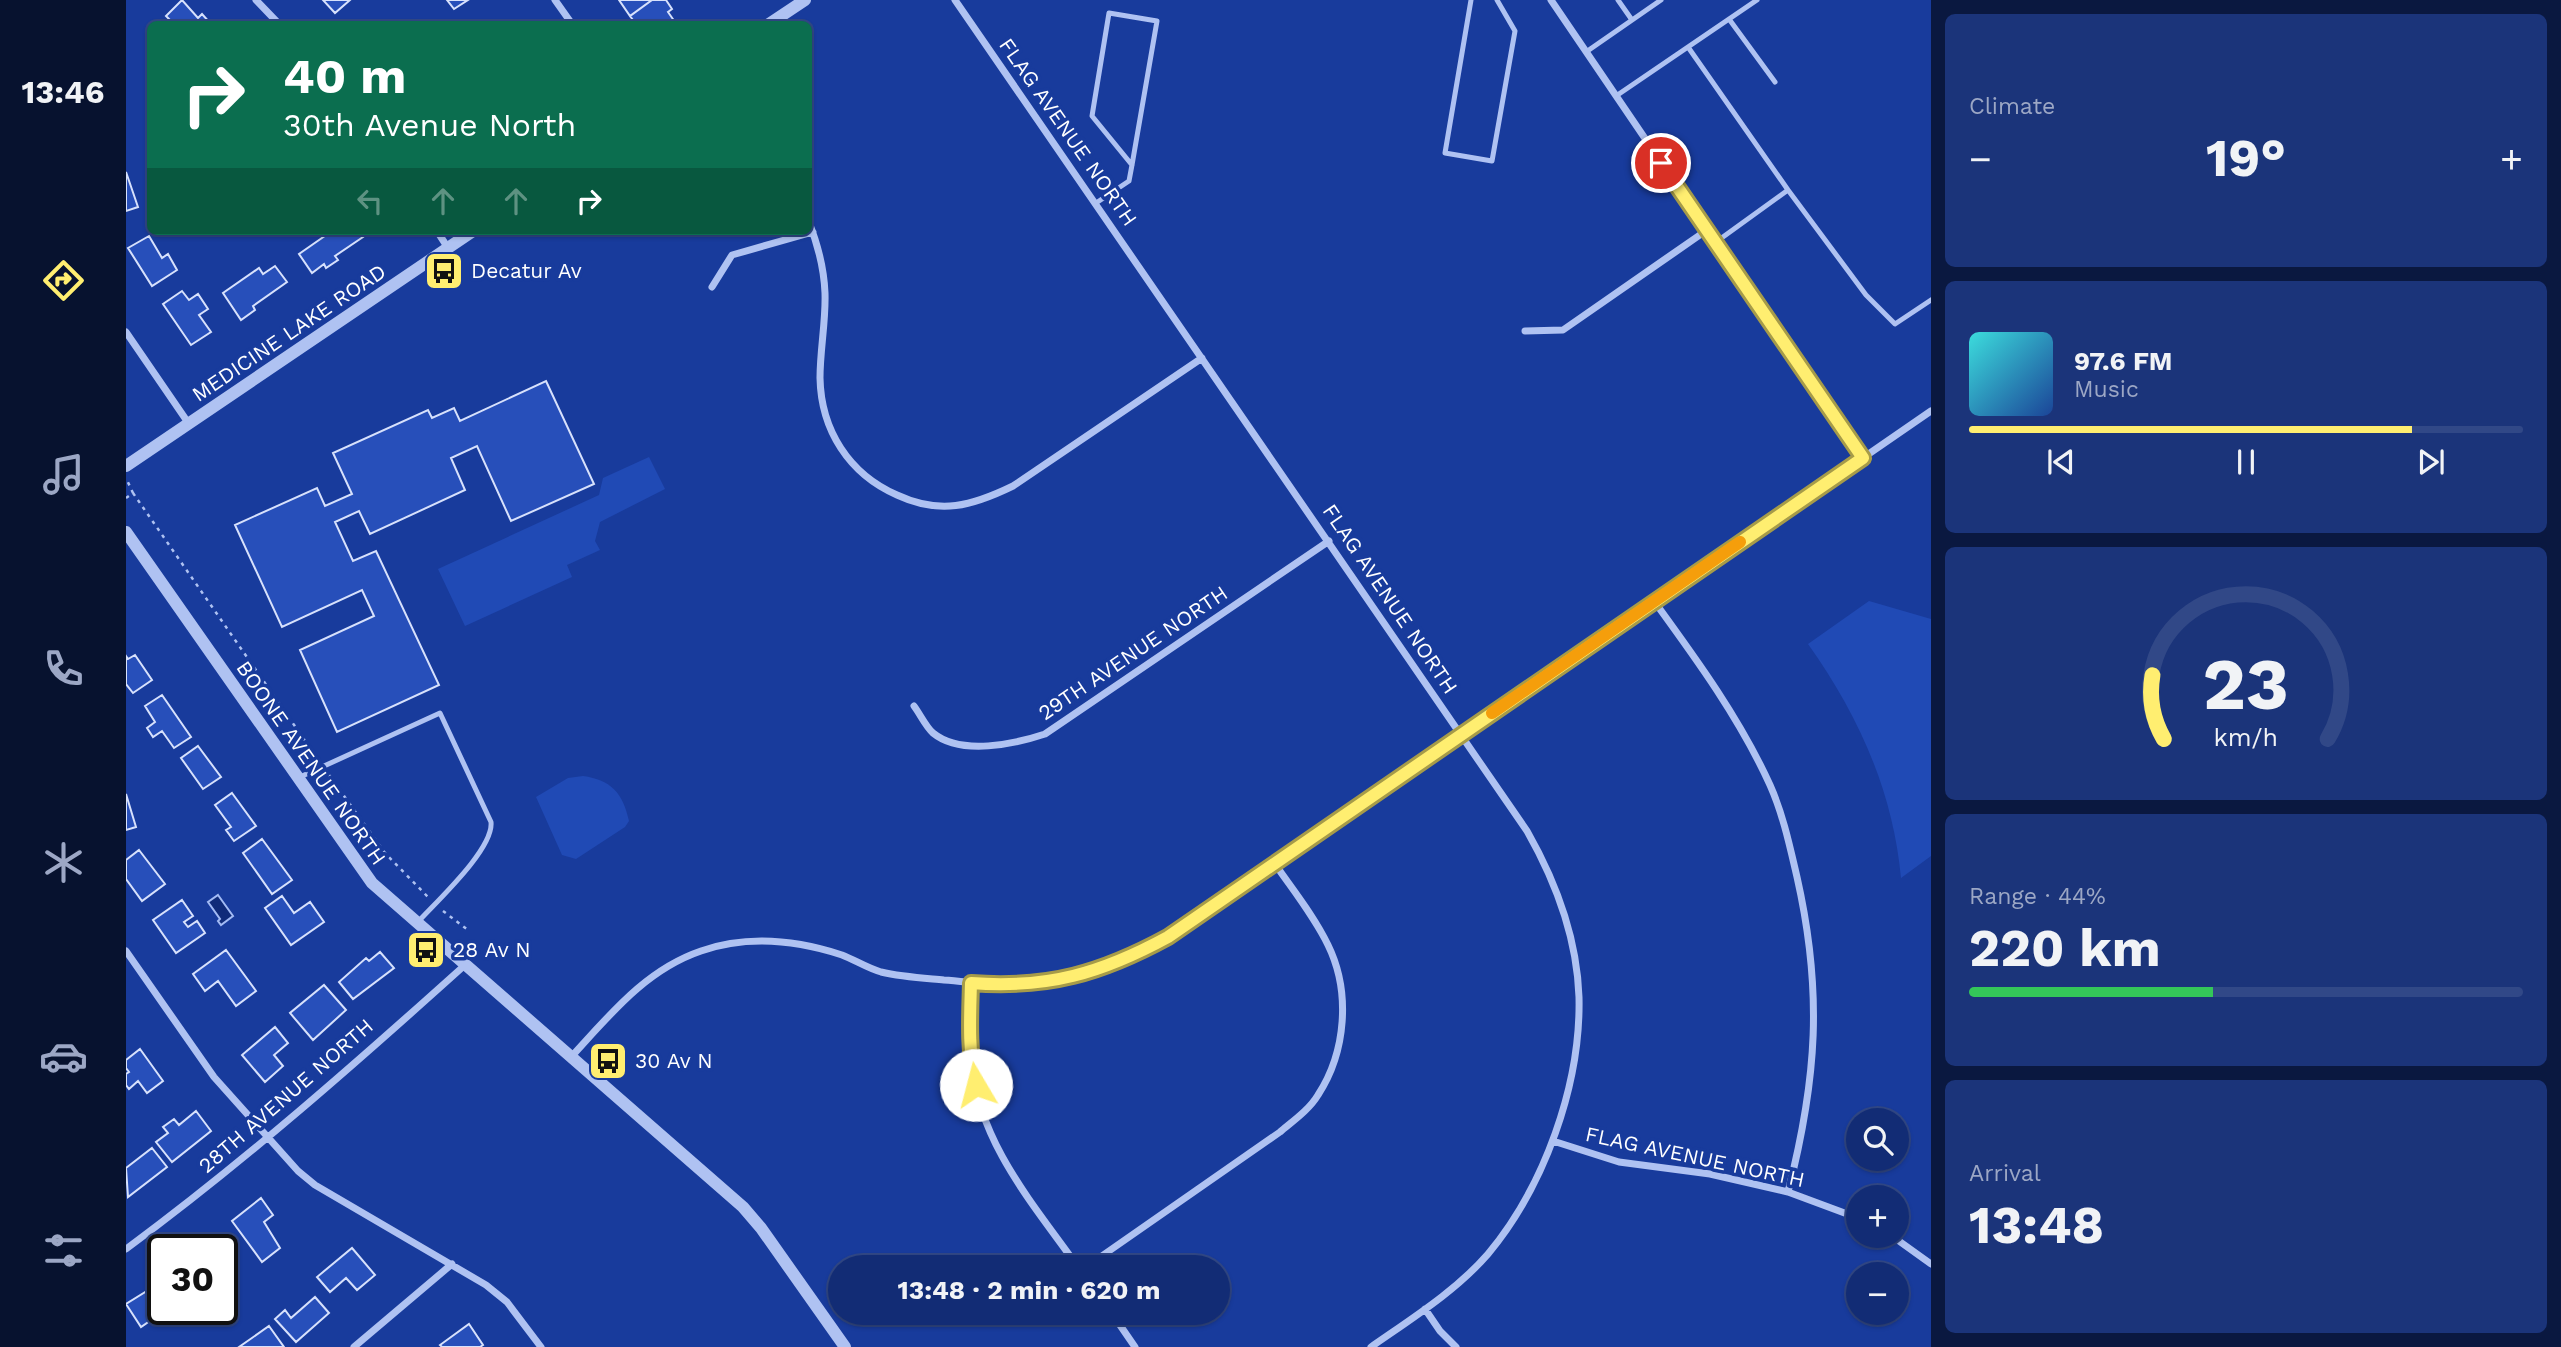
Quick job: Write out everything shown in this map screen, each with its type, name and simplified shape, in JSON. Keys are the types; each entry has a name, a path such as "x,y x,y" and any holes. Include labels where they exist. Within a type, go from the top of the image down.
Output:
{"street":[{"path":"256,0 276,21"},
{"path":"555,0 570,21"},
{"path":"774,21 805,0"},
{"name":"FLAG AVENUE NORTH","path":"955,0 1461,734 1527,831 1547,867 1566,919 1579,997 1567,1094 1553,1141 1619,1162 1710,1174 1788,1192 1846,1214"},
{"path":"1555,2 1586,52 1863,458"},
{"path":"1525,331 1563,330 1707,230"},
{"path":"813,232 825,293 820,379 824,410 832,435 860,472 880,487 929,507 984,501 1013,486 1202,358"},
{"path":"440,235 448,248"},
{"name":"MEDICINE LAKE ROAD","path":"126,466 467,235"},
{"path":"712,287 732,256 803,235"},
{"path":"126,332 189,424"},
{"path":"571,1057 636,988 666,967 701,951 736,942 772,940 811,945 877,971 911,979 1003,985 1039,983 1081,976 1127,959 1168,937 1931,411"},
{"name":"BOONE AVENUE NORTH","path":"126,532 372,883 743,1207 761,1228 845,1347"},
{"name":"29TH AVENUE NORTH","path":"914,706 933,733 955,743 990,747 1018,743 1045,734 1329,541"},
{"path":"1654,601 1708,674 1747,741 1771,787 1797,874 1814,976 1815,1042 1807,1109 1788,1192"},
{"path":"1103,1255 1280,1132 1317,1097 1332,1069 1341,1040 1339,975 1323,937 1275,864"},
{"path":"126,951 192,1048 238,1106 298,1171 314,1185 486,1285 507,1302 541,1347"},
{"name":"28TH AVENUE NORTH","path":"126,1249 203,1191 465,965"},
{"path":"971,983 972,1067 984,1115 1006,1165 1070,1255"},
{"path":"1371,1347 1425,1309 1487,1255 1520,1209 1536,1181 1553,1141"},
{"path":"1909,1248 1931,1264"},
{"path":"354,1347 452,1264"},
{"path":"1425,1309 1440,1331 1456,1347"},
{"path":"1120,1325 1135,1347"}],"lane":[{"path":"1471,0 1445,153 1492,161 1515,31 1497,0"},
{"path":"1618,0 1632,20"},
{"path":"1586,52 1661,0"},
{"path":"1616,96 1757,0"},
{"path":"1096,203 1129,181 1132,165 1157,21 1109,13 1092,117 1132,165"},
{"path":"1729,19 1775,82"},
{"path":"1688,47 1788,190 1866,295 1895,324 1931,300"},
{"path":"1716,242 1788,190"},
{"path":"297,778 440,713 491,821 492,830 480,851 417,923"}],"path":[{"path":"126,478 133,493 385,853 434,904 468,930"},
{"path":"126,498 133,493"}],"shaded area":[{"path":"649,457 665,489 600,522 595,541 600,550 567,565 572,577 465,626 438,569 599,495 603,478"},
{"path":"1869,601 1931,619 1931,856 1901,878 1890,815 1870,755 1842,698 1808,644"},
{"path":"583,776 601,781 614,790 623,803 629,821 625,827 576,859 562,855 536,797 568,778"},
{"path":"218,895 233,916 221,925 208,902"}],"building":[{"path":"182,0 198,18 202,14 208,21 171,21 166,16"},
{"path":"323,0 350,0 335,13"},
{"path":"447,0 468,0 454,9"},
{"path":"619,0 652,0 630,16"},
{"path":"652,0 666,0 672,9 668,12 674,21 634,21 630,16"},
{"path":"126,172 138,207 126,211"},
{"path":"326,235 363,237 335,256 338,260 326,268 324,264 312,273 299,254"},
{"path":"149,236 162,258 168,254 177,270 152,286 128,248"},
{"path":"275,266 287,282 253,306 255,310 241,320 223,293 259,268 263,274"},
{"path":"182,291 189,300 198,294 208,309 199,315 211,332 191,345 163,304"},
{"path":"546,381 594,484 511,521 477,446 451,458 465,490 370,534 359,511 335,522 353,561 376,551 439,685 337,732 300,650 374,616 362,590 282,627 235,525 317,488 325,506 352,494 333,453 428,410 432,418 454,408 460,421"},
{"path":"135,655 152,680 133,693 126,684 126,656 128,659"},
{"path":"162,695 191,737 174,748 162,731 153,737 147,728 155,722 145,706"},
{"path":"198,746 221,777 203,789 181,758"},
{"path":"232,793 256,826 234,841 226,830 231,827 215,805"},
{"path":"126,794 136,827 126,830"},
{"path":"262,839 292,880 272,894 243,853"},
{"path":"139,850 165,884 142,901 126,879 126,860"},
{"path":"282,896 294,913 310,902 324,922 291,945 265,908"},
{"path":"182,900 193,916 184,922 188,927 197,921 205,933 176,953 153,920"},
{"path":"226,950 256,991 236,1006 218,981 205,991 193,974"},
{"path":"380,952 394,968 353,999 339,982 366,958 369,961"},
{"path":"324,985 346,1010 313,1040 290,1013"},
{"path":"275,1027 288,1043 274,1055 283,1066 265,1082 242,1055"},
{"path":"140,1049 163,1081 147,1093 138,1081 129,1089 126,1085 126,1074 129,1072 126,1060"},
{"path":"196,1111 211,1131 172,1162 156,1142 168,1133 163,1127 174,1119 179,1125"},
{"path":"152,1148 167,1167 128,1197 126,1168"},
{"path":"261,1198 273,1215 264,1222 280,1248 262,1262 232,1221"},
{"path":"352,1248 375,1275 357,1290 346,1278 330,1292 317,1277"},
{"path":"147,1291 147,1323 141,1327 126,1304"},
{"path":"315,1297 329,1313 296,1342 275,1319 285,1310 291,1318"},
{"path":"469,1324 483,1345 440,1345"},
{"path":"269,1326 284,1347 239,1347"}],"slow traffic":[{"path":"1492,713 1740,542"}],"place":[{"name":"Decatur Av","path":"444,271"},
{"name":"28 Av N","path":"426,950"},
{"name":"30 Av N","path":"608,1061"}],"route":[{"path":"976,1085 972,1067 971,983 1039,983 1081,976 1127,959 1168,937 1863,458 1661,163"}]}
